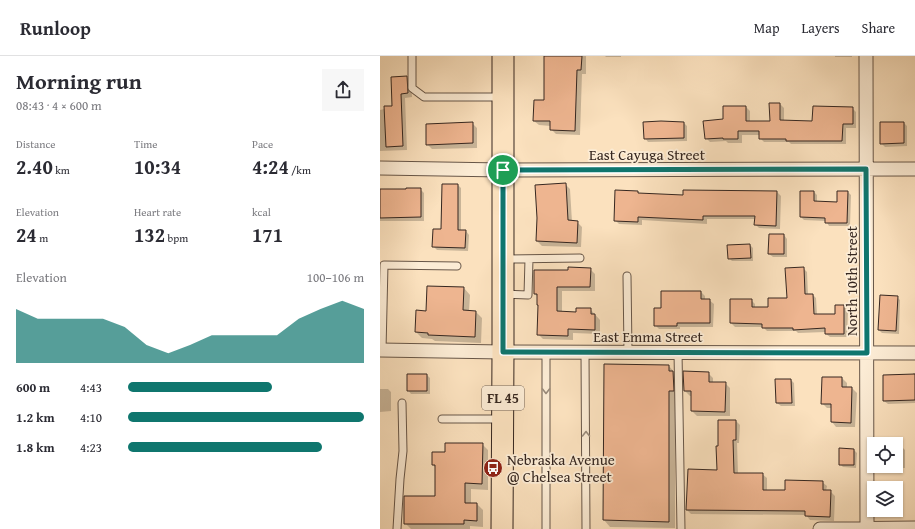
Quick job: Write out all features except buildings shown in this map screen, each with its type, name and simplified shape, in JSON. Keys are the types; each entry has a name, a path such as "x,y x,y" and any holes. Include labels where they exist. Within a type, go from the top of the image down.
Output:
{"main road":[{"name":"FL 45","path":"502,529 503,56"}],"street":[{"name":"North 10th Street","path":"866,56 867,528"},
{"name":"East Cayuga Street","path":"380,168 503,170 915,169"},
{"name":"East Emma Street","path":"381,350 503,352 915,353"},
{"path":"820,529 915,528"}],"lane":[{"path":"412,56 412,88 424,97 503,97"},
{"path":"503,259 580,258"},
{"path":"503,294 528,295 529,259"},
{"path":"381,350 384,265 456,266"},
{"path":"627,276 628,352"},
{"path":"546,352 546,529"},
{"path":"585,352 586,529"},
{"path":"678,352 681,529"},
{"path":"397,529 403,451 402,403"},
{"path":"442,419 503,419"}],"place":[{"name":"Nebraska Avenue @ Chelsea Street","path":"493,468"}],"route":[{"path":"866,169 867,353 503,352 503,170 866,169"}]}
